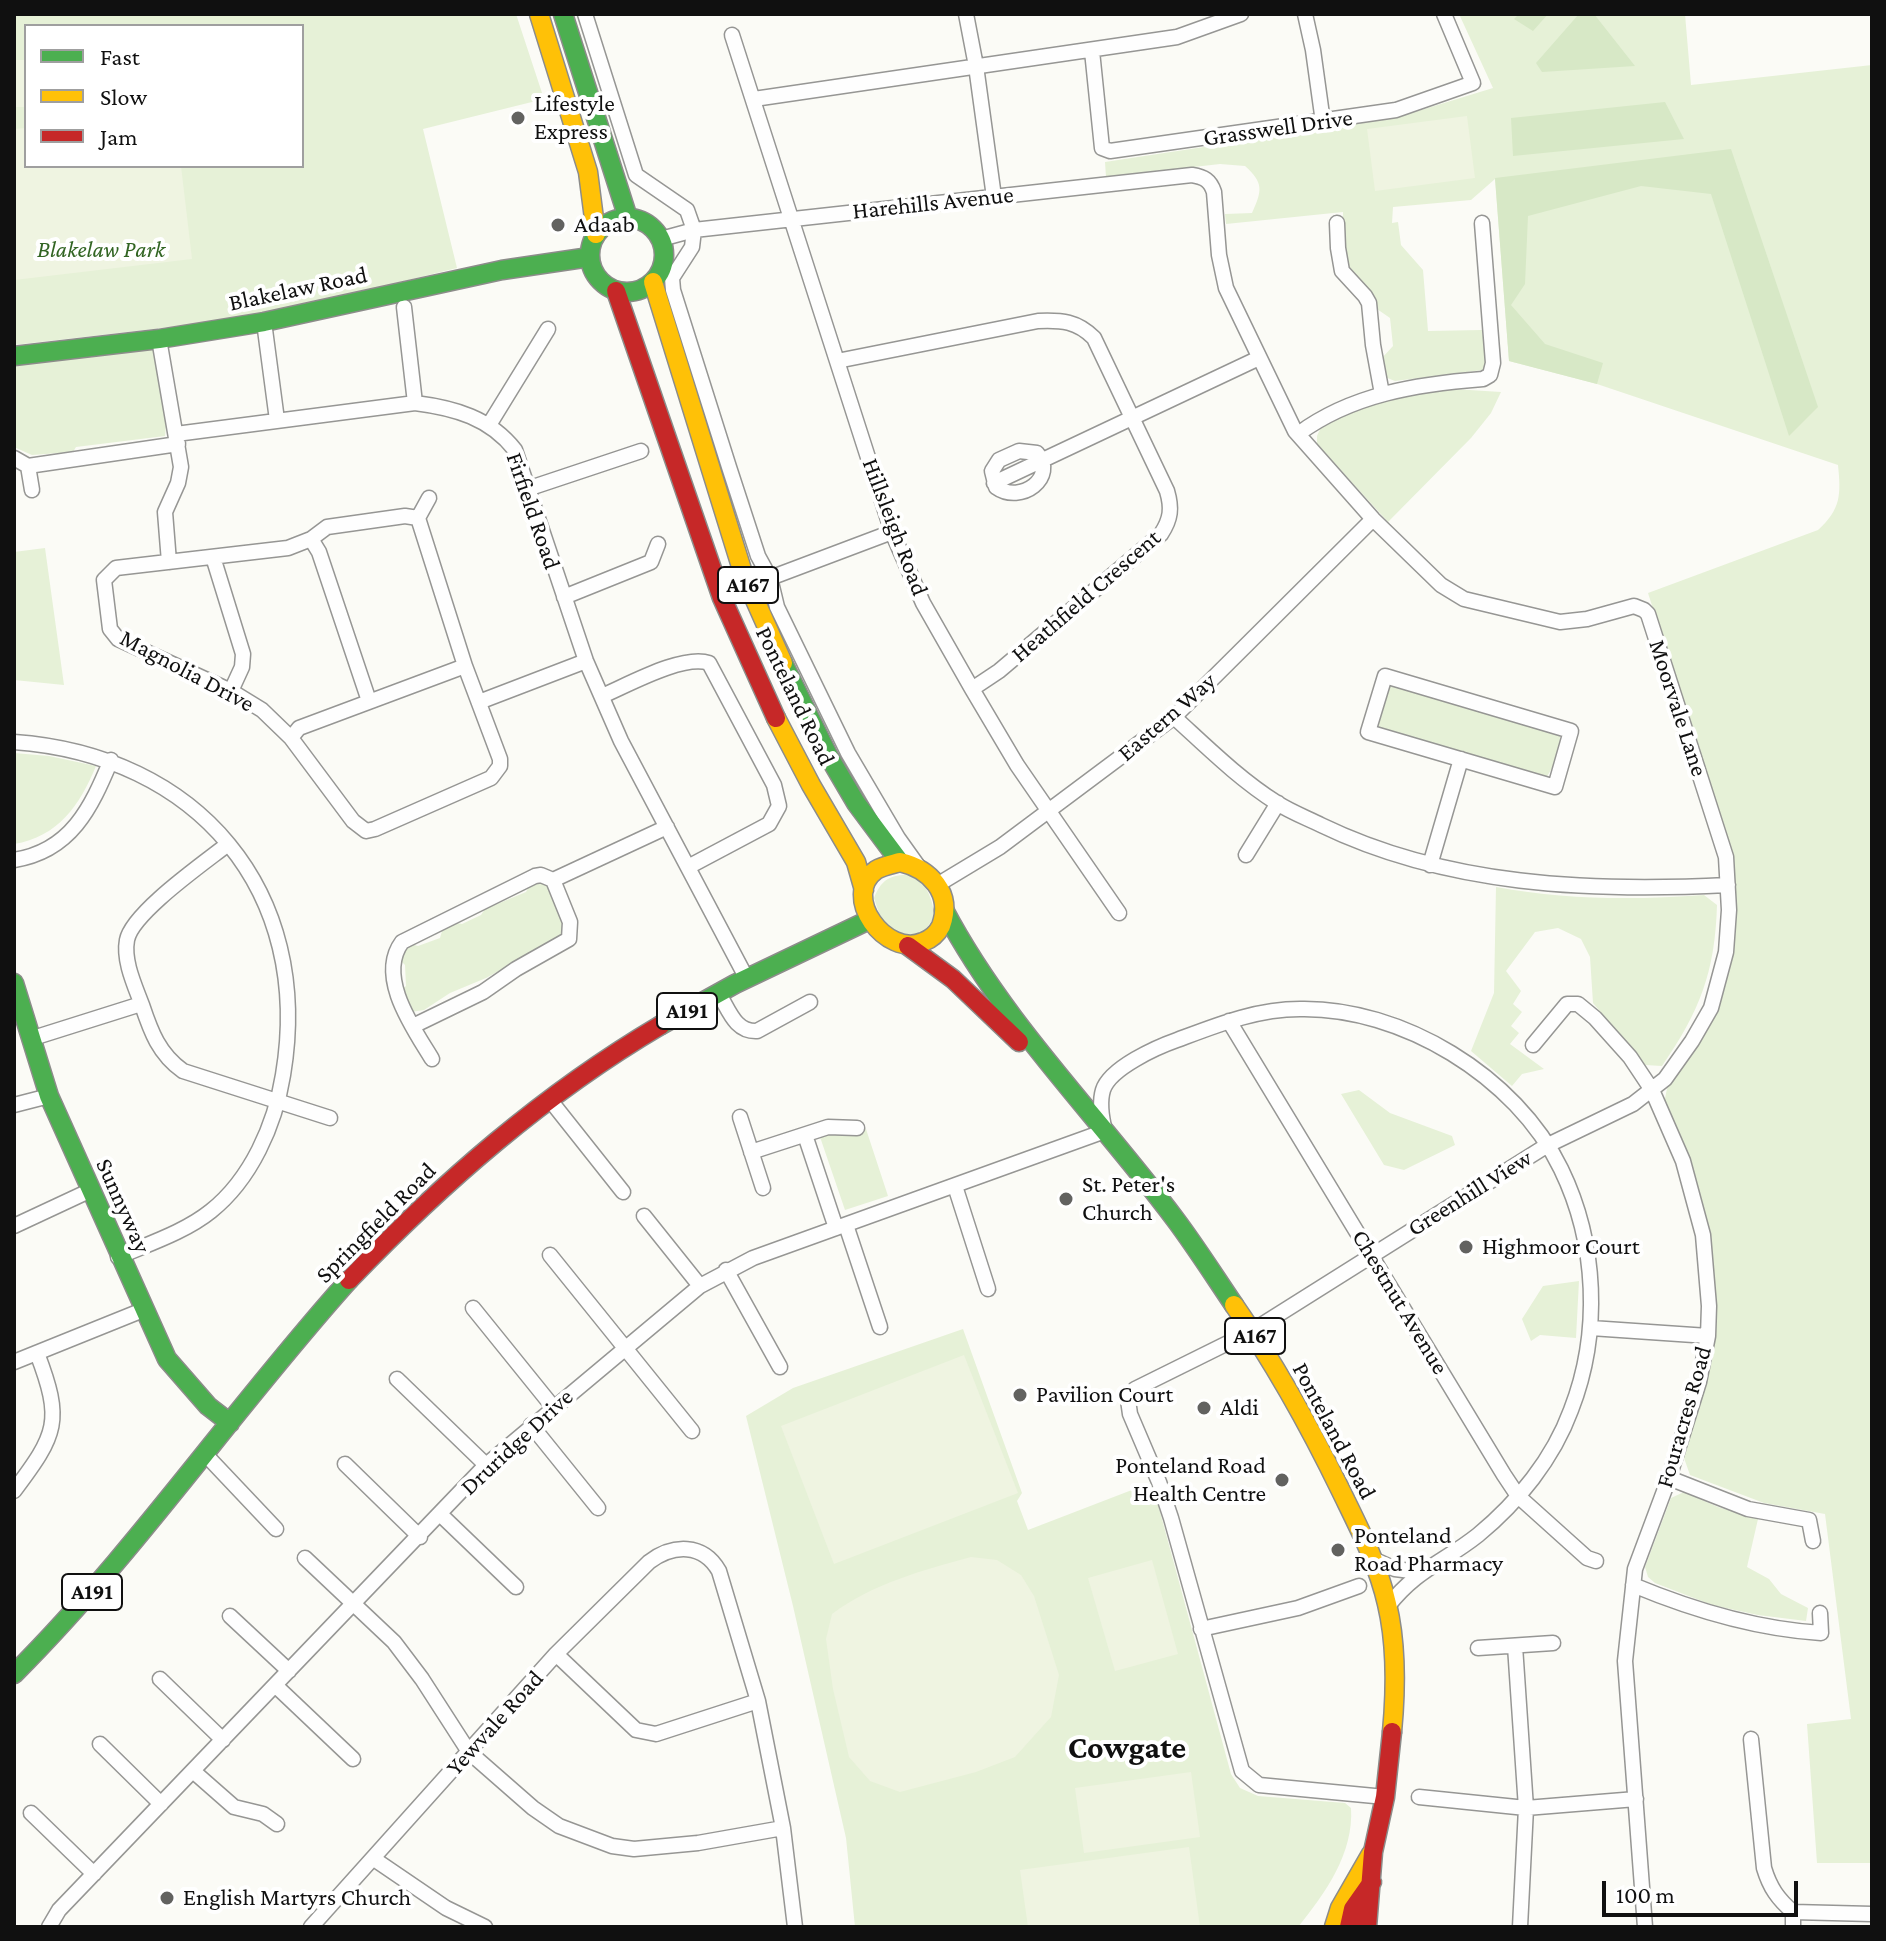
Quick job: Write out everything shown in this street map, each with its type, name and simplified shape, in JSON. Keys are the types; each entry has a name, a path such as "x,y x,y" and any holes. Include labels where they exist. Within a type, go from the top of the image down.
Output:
{"main road":[{"path":"539,14 588,172 596,234 590,257"},
{"path":"563,14 628,218"},
{"path":"596,234 606,225 628,218 640,220 661,239 665,254 663,267 653,282 630,292 616,291"},
{"name":"Ponteland Road","path":"590,257 593,270 600,280 616,291 722,598 765,696 811,785 856,862 864,890"},
{"name":"Blakelaw Road","path":"14,356 159,339 264,322 480,275 590,257"},
{"name":"Ponteland Road","path":"653,282 743,573 790,680 829,757 856,803 900,862"},
{"path":"864,890 872,872 881,866 900,862 919,868 937,885"},
{"name":"A167","path":"937,885 944,910"},
{"name":"A167","path":"864,890 864,904 876,930 888,940 908,946"},
{"path":"908,946 929,941 939,930 944,910"},
{"name":"Ponteland Road","path":"944,910 965,950 1070,1090 1175,1219 1252,1331 1317,1442 1375,1560 1388,1606 1394,1649 1395,1700 1385,1797 1373,1852 1367,1927"},
{"name":"Springfield Road","path":"14,1674 96,1588 317,1317 424,1204 482,1153 606,1059 747,979 869,920"},
{"name":"Ponteland Road","path":"908,946 953,979 1070,1090"},
{"name":"Sunnyway","path":"14,983 49,1096 118,1257 167,1359 208,1406 230,1423"},
{"name":"Ponteland Road","path":"1338,1926 1353,1883 1373,1852"},
{"name":"A167","path":"1338,1926 1372,1882"}],"street":[{"path":"585,14 636,175 687,210 694,230 692,247 672,278 673,290 753,542 770,578 777,607 848,753 919,868"},
{"path":"966,14 994,197"},
{"path":"754,99 1177,37 1241,14"},
{"path":"1305,14 1323,122"},
{"name":"Grasswell Drive","path":"1092,51 1102,148 1110,151 1396,110 1473,83 1444,14"},
{"name":"Hillsleigh Road","path":"732,35 892,532 923,603 1017,765 1119,913"},
{"name":"Harehills Avenue","path":"661,239 694,230 1192,175 1206,178"},
{"name":"Moorvale Lane","path":"1206,178 1214,192 1219,255 1226,288 1259,358 1298,434 1373,519 1441,585 1464,599 1560,622 1587,619 1634,606 1646,611 1726,857 1728,885 1726,952 1711,1008 1674,1068 1652,1090"},
{"path":"1337,223 1342,271 1369,303 1382,394"},
{"path":"1298,434 1333,413 1382,394 1427,384 1483,379 1490,375 1493,363 1482,223"},
{"path":"404,307 415,403"},
{"name":"Heathfield Crescent","path":"837,361 1038,321 1069,321 1094,338 1167,491 1172,506 1169,522 1161,534 999,671 972,689"},
{"path":"264,322 277,420"},
{"path":"489,425 548,329"},
{"path":"159,339 177,439 180,475 165,512 169,562"},
{"path":"1043,460 1259,358"},
{"name":"Firfield Road","path":"28,466 277,420 415,403 442,406 489,425 505,436 515,450 586,661 621,741 747,979"},
{"path":"527,489 641,451"},
{"path":"1032,451 1043,460 1041,477 1025,491 1012,494 1000,490 994,483 992,471 995,465 1011,453 1032,451"},
{"path":"14,458 28,466 32,490"},
{"path":"418,518 429,498"},
{"name":"Magnolia Drive","path":"405,516 418,518 465,666 500,759 497,772 491,778 366,831 353,821 291,738 262,710 231,691 118,639 110,629 104,589 108,573 116,568 169,562 288,548 311,539 327,527 405,516"},
{"name":"Eastern Way","path":"937,885 1000,847 1174,717 1373,519"},
{"path":"770,578 892,532"},
{"path":"311,539 319,552 369,701"},
{"path":"564,597 651,562 658,544"},
{"path":"213,557 243,654 242,667 231,691"},
{"path":"479,702 586,661"},
{"path":"602,696 686,662 709,663 774,785 779,806 769,824 688,867"},
{"path":"291,738 299,728 465,666"},
{"path":"1385,676 1571,731 1555,787 1461,759 1368,732 1385,676"},
{"path":"1174,717 1226,764 1278,803 1353,840 1430,865 1547,885 1632,889 1728,885"},
{"path":"14,742 48,744 111,760 175,794 205,818 244,863 262,894 275,925 283,963 289,1009 287,1051 278,1100 264,1139 252,1161 231,1191 210,1212 118,1257"},
{"path":"1430,865 1461,759"},
{"path":"14,860 51,847 71,833 88,809 111,760"},
{"path":"1246,855 1278,803"},
{"path":"553,880 667,827"},
{"path":"228,844 142,914 130,929 126,943 129,968 141,1004 156,1042 168,1060 183,1071 330,1118"},
{"path":"413,1026 483,992 569,939 570,922 553,880 535,876 402,942 395,955 397,997 413,1026 432,1059"},
{"path":"719,994 739,1027 750,1032 810,1002"},
{"path":"30,1039 141,1004"},
{"name":"Fouracres Road","path":"1533,1045 1567,1004 1578,1004 1630,1057 1652,1090 1683,1161 1703,1235 1709,1306 1708,1336 1699,1382 1669,1478 1635,1569 1625,1661 1645,1927"},
{"path":"1105,1131 1101,1116 1103,1091 1109,1079 1129,1063 1166,1044 1229,1021 1264,1011 1302,1009 1349,1014 1397,1026 1441,1045 1483,1075 1534,1127 1560,1167 1584,1238 1591,1282 1591,1328 1571,1411 1540,1470 1518,1496 1477,1535 1419,1572 1388,1606"},
{"name":"Chestnut Avenue","path":"1229,1021 1518,1496 1587,1558 1596,1561"},
{"name":"Greenhill View","path":"1201,1629 1163,1494 1130,1414 1128,1400 1135,1389 1252,1331 1546,1146 1633,1104 1652,1090"},
{"path":"14,1105 49,1096"},
{"path":"550,1100 623,1192"},
{"path":"740,1117 763,1188"},
{"path":"751,1152 828,1127 857,1128"},
{"name":"Druridge Drive","path":"49,1927 59,1910 486,1465 700,1286 753,1258 1105,1131"},
{"path":"805,1135 880,1327"},
{"path":"955,1186 988,1289"},
{"path":"14,1226 89,1191"},
{"path":"644,1216 700,1286"},
{"path":"550,1255 692,1431"},
{"path":"726,1270 780,1367"},
{"path":"473,1308 553,1407"},
{"path":"14,1362 143,1310"},
{"path":"1591,1328 1708,1336"},
{"path":"14,1491 50,1440 54,1416 49,1385 37,1353"},
{"path":"397,1379 486,1465"},
{"path":"531,1425 598,1508"},
{"path":"205,1454 276,1529"},
{"path":"345,1464 420,1537"},
{"path":"1669,1478 1748,1509 1809,1520 1813,1541"},
{"path":"441,1515 516,1587"},
{"name":"Yewvale Road","path":"311,1927 556,1654 658,1555 675,1549 697,1551 709,1558 719,1571 758,1701"},
{"path":"305,1558 394,1642 469,1752 533,1808 559,1826 612,1846 634,1849 655,1849 783,1828"},
{"path":"1375,1560 1395,1569 1419,1572"},
{"path":"1633,1585 1673,1602 1792,1631 1821,1633 1820,1613"},
{"path":"1359,1586 1298,1608 1201,1629 1242,1771 1259,1785 1385,1797"},
{"path":"230,1616 289,1671"},
{"path":"1478,1648 1553,1643"},
{"path":"1515,1646 1526,1808 1520,1927"},
{"path":"556,1654 636,1730 656,1734 758,1701 783,1828 795,1927"},
{"path":"160,1679 223,1740"},
{"path":"276,1686 353,1759"},
{"path":"1751,1739 1764,1868 1769,1885 1793,1919 1872,1914"},
{"path":"100,1744 161,1804"},
{"path":"193,1771 234,1807 263,1814 277,1824"},
{"path":"1419,1797 1526,1808 1636,1799"},
{"path":"31,1813 94,1874"},
{"path":"374,1859 446,1908 485,1927"}],"green space":[{"name":"Blakelaw Park","path":"14,14 516,14 544,99 423,129 457,268 258,317 14,345"},
{"path":"1459,14 1685,14 1691,85 1872,65 1872,1863 1817,1863 1807,1724 1851,1719 1825,1514 1764,1503 1690,1475 1684,1458 1705,1385 1709,1236 1689,1158 1664,1103 1668,1084 1707,1031 1727,975 1732,948 1727,840 1648,593 1818,530 1838,501 1838,465 1597,384 1509,361 1495,179 1471,200 1393,207 1392,223 1398,222 1401,245 1423,270 1428,331 1482,330 1487,363 1483,370 1395,381 1385,377 1382,358 1393,346 1390,318 1377,309 1371,296 1349,273 1343,248 1343,212 1226,224 1225,214 1252,213 1258,199 1256,177 1245,166 1220,164 1106,177 1105,162 1395,118 1493,88"},
{"path":"1519,14 1548,14 1533,31 1514,19"},
{"path":"1579,14 1594,14 1635,66 1542,72 1536,63"},
{"path":"14,60 24,60 24,107 14,107"},
{"path":"1665,102 1684,139 1513,156 1511,118"},
{"path":"1467,116 1475,178 1375,191 1367,129"},
{"path":"24,128 24,168 181,168 192,259 14,280 14,129"},
{"path":"1731,149 1818,407 1789,436 1711,194 1641,186 1528,216 1525,284 1511,305 1545,344 1603,363 1597,384 1509,361 1495,178"},
{"path":"153,346 165,436 76,447 73,452 32,455 14,447 14,364"},
{"path":"1438,388 1501,392 1491,413 1471,438 1388,522 1317,444 1317,436 1321,427 1355,410 1396,395"},
{"path":"45,548 64,685 14,680 14,552"},
{"path":"1392,682 1560,731 1560,755 1546,778 1379,729 1378,704"},
{"path":"14,753 49,756 96,766 83,794 66,817 43,834 14,844"},
{"path":"910,875 928,892 935,916 923,933 907,936 883,925 874,898 887,879"},
{"path":"538,881 547,883 566,926 564,935 486,978 450,993 424,1010 411,1012 401,990 406,986 405,965 401,961 403,949 411,944 418,946 440,938 442,931 526,892"},
{"path":"1496,887 1600,898 1704,895 1717,905 1713,951 1703,990 1696,1009 1662,1066 1645,1065 1593,1003 1590,957 1581,939 1558,928 1535,932 1506,971 1521,991 1513,1004 1522,1012 1511,1026 1519,1033 1510,1044 1544,1069 1522,1074 1512,1086 1471,1051 1494,993"},
{"path":"1359,1090 1390,1113 1452,1136 1455,1145 1404,1170 1384,1165 1341,1094"},
{"path":"866,1129 888,1196 845,1210 820,1137 833,1132"},
{"path":"1579,1281 1576,1338 1540,1335 1531,1341 1522,1319 1543,1286"},
{"path":"963,1329 1022,1493 1017,1501 1028,1530 1150,1483 1231,1774 1240,1788 1258,1796 1345,1803 1351,1808 1351,1825 1343,1857 1318,1901 1298,1927 855,1927 846,1838 746,1416 793,1388"},
{"path":"964,1355 1018,1493 834,1564 781,1426"},
{"path":"1684,1492 1718,1507 1758,1519 1747,1567 1769,1579 1781,1594 1808,1608 1806,1621 1712,1605 1655,1583 1648,1577 1645,1567 1671,1498"},
{"path":"971,1557 997,1560 1021,1575 1034,1596 1059,1675 1051,1717 1015,1757 976,1772 900,1792 870,1781 849,1757 833,1689 826,1639 832,1614 881,1586"},
{"path":"1152,1560 1178,1654 1115,1671 1088,1578"},
{"path":"1191,1772 1200,1837 1084,1853 1075,1788"},
{"path":"1189,1847 1200,1927 1028,1927 1020,1870"}],"traffic: fast":[{"path":"563,14 628,218"},
{"path":"627,218 641,221 653,229 661,241 664,255 661,269 653,281 641,289 627,292 613,289 601,281 593,269 590,255 593,241 601,229 613,221 627,218"},
{"path":"14,356 159,339 264,322 502,270 590,257"},
{"path":"783,663 829,757 856,803 900,862"},
{"path":"944,910 968,952 1023,1031 1146,1181 1234,1305"},
{"path":"661,1025 735,984 869,920"},
{"path":"14,983 49,1096 167,1359 208,1406 230,1423"},
{"path":"14,1674 102,1579 349,1280"}],"traffic: slow":[{"path":"539,14 588,172 596,234"},
{"path":"653,282 743,573 783,663"},
{"path":"776,718 856,862 864,890"},
{"path":"900,862 921,870 929,877 936,884 944,903 941,926 934,936 909,945 882,933 872,922 863,894 866,881 876,870 900,862"},
{"path":"1234,1305 1304,1420 1355,1519 1379,1575 1394,1652 1392,1732"},
{"path":"1334,1927 1340,1908 1371,1854"}],"traffic: jam":[{"path":"616,291 722,598 776,718"},
{"path":"908,946 953,979 1019,1042"},
{"path":"349,1280 458,1174 496,1142 576,1080 661,1025"},
{"path":"1367,1927 1373,1852 1385,1797 1392,1732"},
{"path":"1349,1927 1353,1909 1372,1882"}],"place":[{"name":"Lifestyle Express","path":"518,118"},
{"name":"Adaab","path":"558,225"},
{"name":"St. Peter's Church","path":"1066,1199"},
{"name":"Highmoor Court","path":"1466,1247"},
{"name":"Pavilion Court","path":"1020,1395"},
{"name":"Aldi","path":"1204,1408"},
{"name":"Ponteland Road Health Centre","path":"1282,1480"},
{"name":"Ponteland Road Pharmacy","path":"1338,1550"},
{"name":"English Martyrs Church","path":"167,1898"}],"district":[{"name":"Cowgate","path":"1127,1748"}]}
